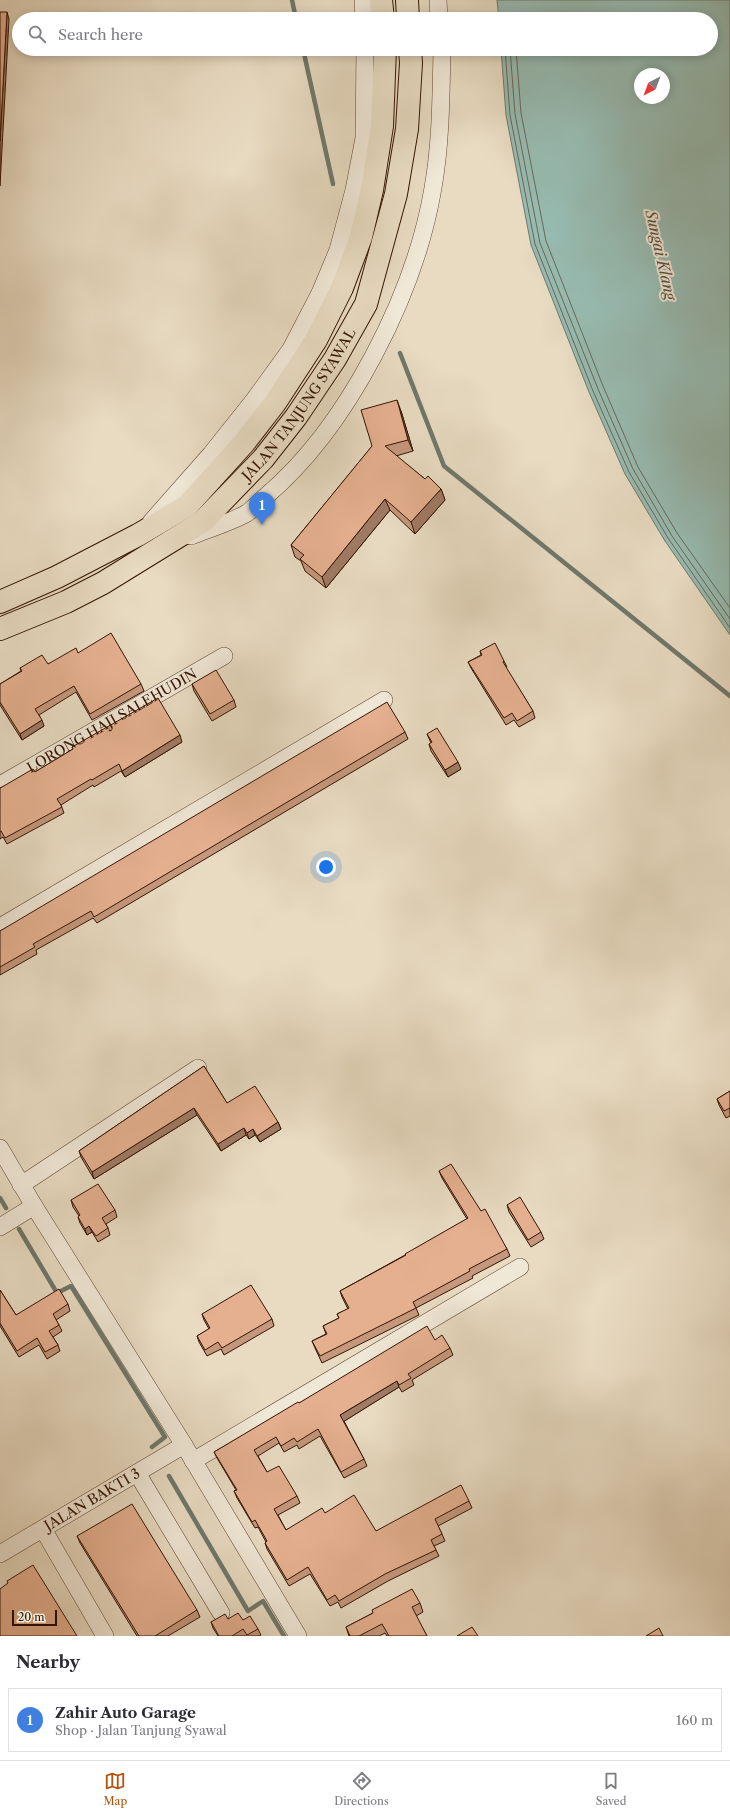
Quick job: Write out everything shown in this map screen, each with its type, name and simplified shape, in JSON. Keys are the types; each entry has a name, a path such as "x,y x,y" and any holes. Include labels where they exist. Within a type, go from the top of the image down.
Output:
{"main road":[{"path":"381,0 382,12"},
{"path":"407,0 408,12"},
{"name":"JALAN TANJUNG SYAWAL","path":"0,602 57,577 138,535 187,506 244,443 275,403 316,340 342,288 361,237 372,190 382,126 385,56"},
{"name":"JALAN TANJUNG SYAWAL","path":"0,629 66,602 91,589 160,549 202,522 262,459 296,417 335,359 366,304 396,194 407,129 412,64 411,56"}],"street":[{"path":"363,0 364,12"},
{"path":"438,0 439,12"},
{"path":"138,535 207,459 254,400 291,348 320,293 338,250 354,190 364,138 365,56"},
{"path":"160,549 246,513 282,483 314,447 351,394 380,341 399,300 418,251 433,189 440,130 442,56"},
{"name":"LORONG HAJI SALEHUDIN","path":"0,785 224,656"},
{"path":"0,927 384,700"},
{"path":"21,1185 198,1068"},
{"path":"0,1148 34,1206 184,1445 298,1636"},
{"path":"0,1227 34,1206"},
{"path":"193,1461 520,1267"},
{"name":"JALAN BAKTI 3","path":"0,1554 184,1445"},
{"path":"137,1473 221,1613"},
{"path":"43,1529 105,1636"}],"water":[{"name":"Sungai Klang","path":"497,0 730,0 730,635 665,541 625,474 589,392 531,245 506,115 502,56 718,56 718,12 498,12"}],"building":[{"path":"0,12 7,12 0,141"},
{"path":"397,400 408,440 385,446 425,479 428,476 441,489 411,522 385,499 322,577 300,559 304,555 291,545 372,446 361,410"},
{"path":"111,633 141,684 90,714 74,686 35,709 42,720 20,734 0,702 0,684 22,671 20,668 42,655 48,664 76,648 78,653"},
{"path":"495,643 504,661 503,662 533,711 517,721 512,713 504,718 468,662 482,655 480,651"},
{"path":"216,670 234,700 210,714 192,684"},
{"path":"158,698 180,735 122,771 119,764 57,799 62,807 5,838 0,831 0,788 33,769 35,772 73,749 72,747"},
{"path":"387,702 405,732 94,917 91,911 33,944 35,947 0,967 0,931"},
{"path":"437,728 458,762 445,770 429,744 432,742 427,734"},
{"path":"204,1066 227,1103 255,1086 278,1122 257,1136 253,1129 247,1133 244,1128 218,1144 194,1108 92,1172 79,1151"},
{"path":"730,1091 730,1108 724,1111 717,1099"},
{"path":"451,1164 481,1211 485,1209 507,1249 469,1269 470,1271 413,1302 416,1308 320,1356 312,1341 327,1334 323,1326 339,1318 337,1314 349,1308 340,1291 406,1255 405,1254 468,1218 439,1171"},
{"path":"98,1184 115,1210 102,1218 108,1228 96,1236 89,1226 85,1229 78,1217 80,1215 71,1200"},
{"path":"520,1197 541,1232 528,1240 507,1205"},
{"path":"251,1285 272,1319 222,1348 218,1342 205,1350 197,1336 210,1328 202,1314"},
{"path":"59,1289 68,1304 53,1314 59,1325 49,1331 58,1345 45,1352 37,1338 17,1351 0,1323 0,1290 16,1315"},
{"path":"427,1326 435,1340 442,1335 450,1348 408,1374 411,1378 399,1385 397,1381 340,1415 364,1459 341,1472 318,1429 297,1442 294,1438 281,1446 276,1437 254,1450 267,1472 279,1466 297,1496 274,1509 286,1530 322,1508 325,1513 354,1495 376,1531 461,1485 469,1501 435,1519 442,1534 431,1540 436,1550 385,1574 339,1601 335,1595 327,1600 308,1567 287,1580 265,1543 267,1541 255,1520 252,1522 234,1491 237,1490 214,1452"},
{"path":"132,1504 197,1610 155,1636 139,1636 77,1536"},
{"path":"33,1565 77,1636 0,1636 0,1589 8,1583 7,1581"},
{"path":"412,1589 420,1603 412,1607 427,1636 389,1636 382,1624 359,1636 350,1636 346,1627 373,1613 372,1610"},
{"path":"238,1613 243,1620 250,1616 258,1629 247,1635 243,1629 232,1636 219,1636 211,1622 225,1614 228,1619"},
{"path":"472,1627 478,1636 457,1636"},
{"path":"659,1628 663,1636 646,1636"}],"waterway":[{"path":"292,0 295,12"},
{"path":"305,56 333,184"},
{"path":"400,353 444,466 730,696"},
{"path":"0,1198 6,1208"},
{"path":"19,1229 57,1293 71,1286 165,1437 152,1447"},
{"path":"169,1476 248,1611 263,1601 284,1636"}],"place":[{"name":"Zahir Auto Garage","path":"262,525"}]}
